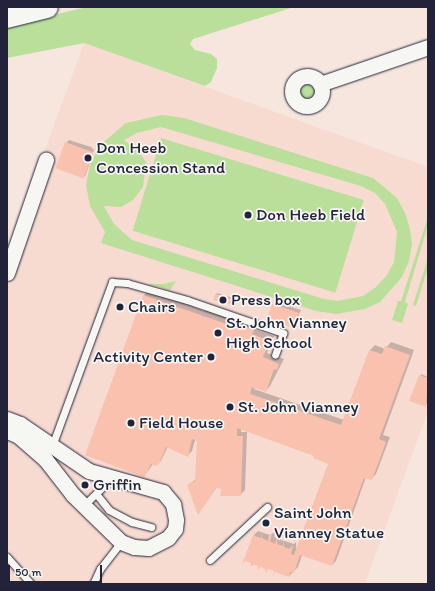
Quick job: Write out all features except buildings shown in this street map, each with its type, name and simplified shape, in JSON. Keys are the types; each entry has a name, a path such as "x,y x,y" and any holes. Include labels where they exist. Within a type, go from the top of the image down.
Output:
{"highway":[{"path":"7,16 47,7"}],"street":[{"path":"320,84 428,47"},
{"path":"7,273 46,160"},
{"path":"7,419 20,424 89,471 163,492 173,504 176,520 175,529 168,538 153,546 134,547 121,542 84,505 44,459 19,436 7,431"}],"lane":[{"path":"52,446 112,282 127,284 187,300 283,333 276,355"},
{"path":"84,505 97,495 107,477"},
{"path":"97,495 109,510 132,522 151,527"},
{"path":"210,560 267,507"},
{"path":"93,584 100,569 121,542"},
{"path":"7,557 31,584"}],"shaded area":[{"name":"St. John Vianney High School","path":"84,43 428,167 428,411 365,584 7,584 7,254"}],"green space":[{"path":"87,7 294,7 193,39 190,44 195,50 211,54 217,59 217,68 211,82 205,86 84,43 7,58 7,26"},
{"path":"307,82 314,85 317,92 314,99 307,102 300,99 297,92 300,85"},
{"path":"162,115 184,118 373,178 397,198 405,213 410,229 412,244 409,261 402,277 380,302 365,309 336,314 316,311 101,243 105,232 90,206 86,185 90,165 99,146 126,123","holes":["161,127 361,186 375,193 385,204 397,232 394,262 387,275 376,287 363,296 338,301 324,299 132,240 114,224 104,206 121,207 133,200 143,187 146,162 139,152 124,140 137,133"]},
{"name":"Don Heeb Field","path":"161,138 364,200 335,293 133,231"},
{"path":"428,217 428,225 405,302 408,304 402,323 392,320 398,301 401,301"},
{"path":"428,258 428,267 416,306 413,305"},
{"path":"176,281 170,290 149,284 164,284"}],"place":[{"name":"Don Heeb Concession Stand","path":"88,158"},
{"name":"Don Heeb Field","path":"248,215"},
{"name":"Press box","path":"223,300"},
{"name":"Chairs","path":"120,307"},
{"name":"St. John Vianney High School","path":"218,333"},
{"name":"Activity Center","path":"211,357"},
{"name":"St. John Vianney","path":"230,407"},
{"name":"Field House","path":"131,423"},
{"name":"Griffin","path":"85,485"},
{"name":"Saint John Vianney Statue","path":"266,523"}]}
